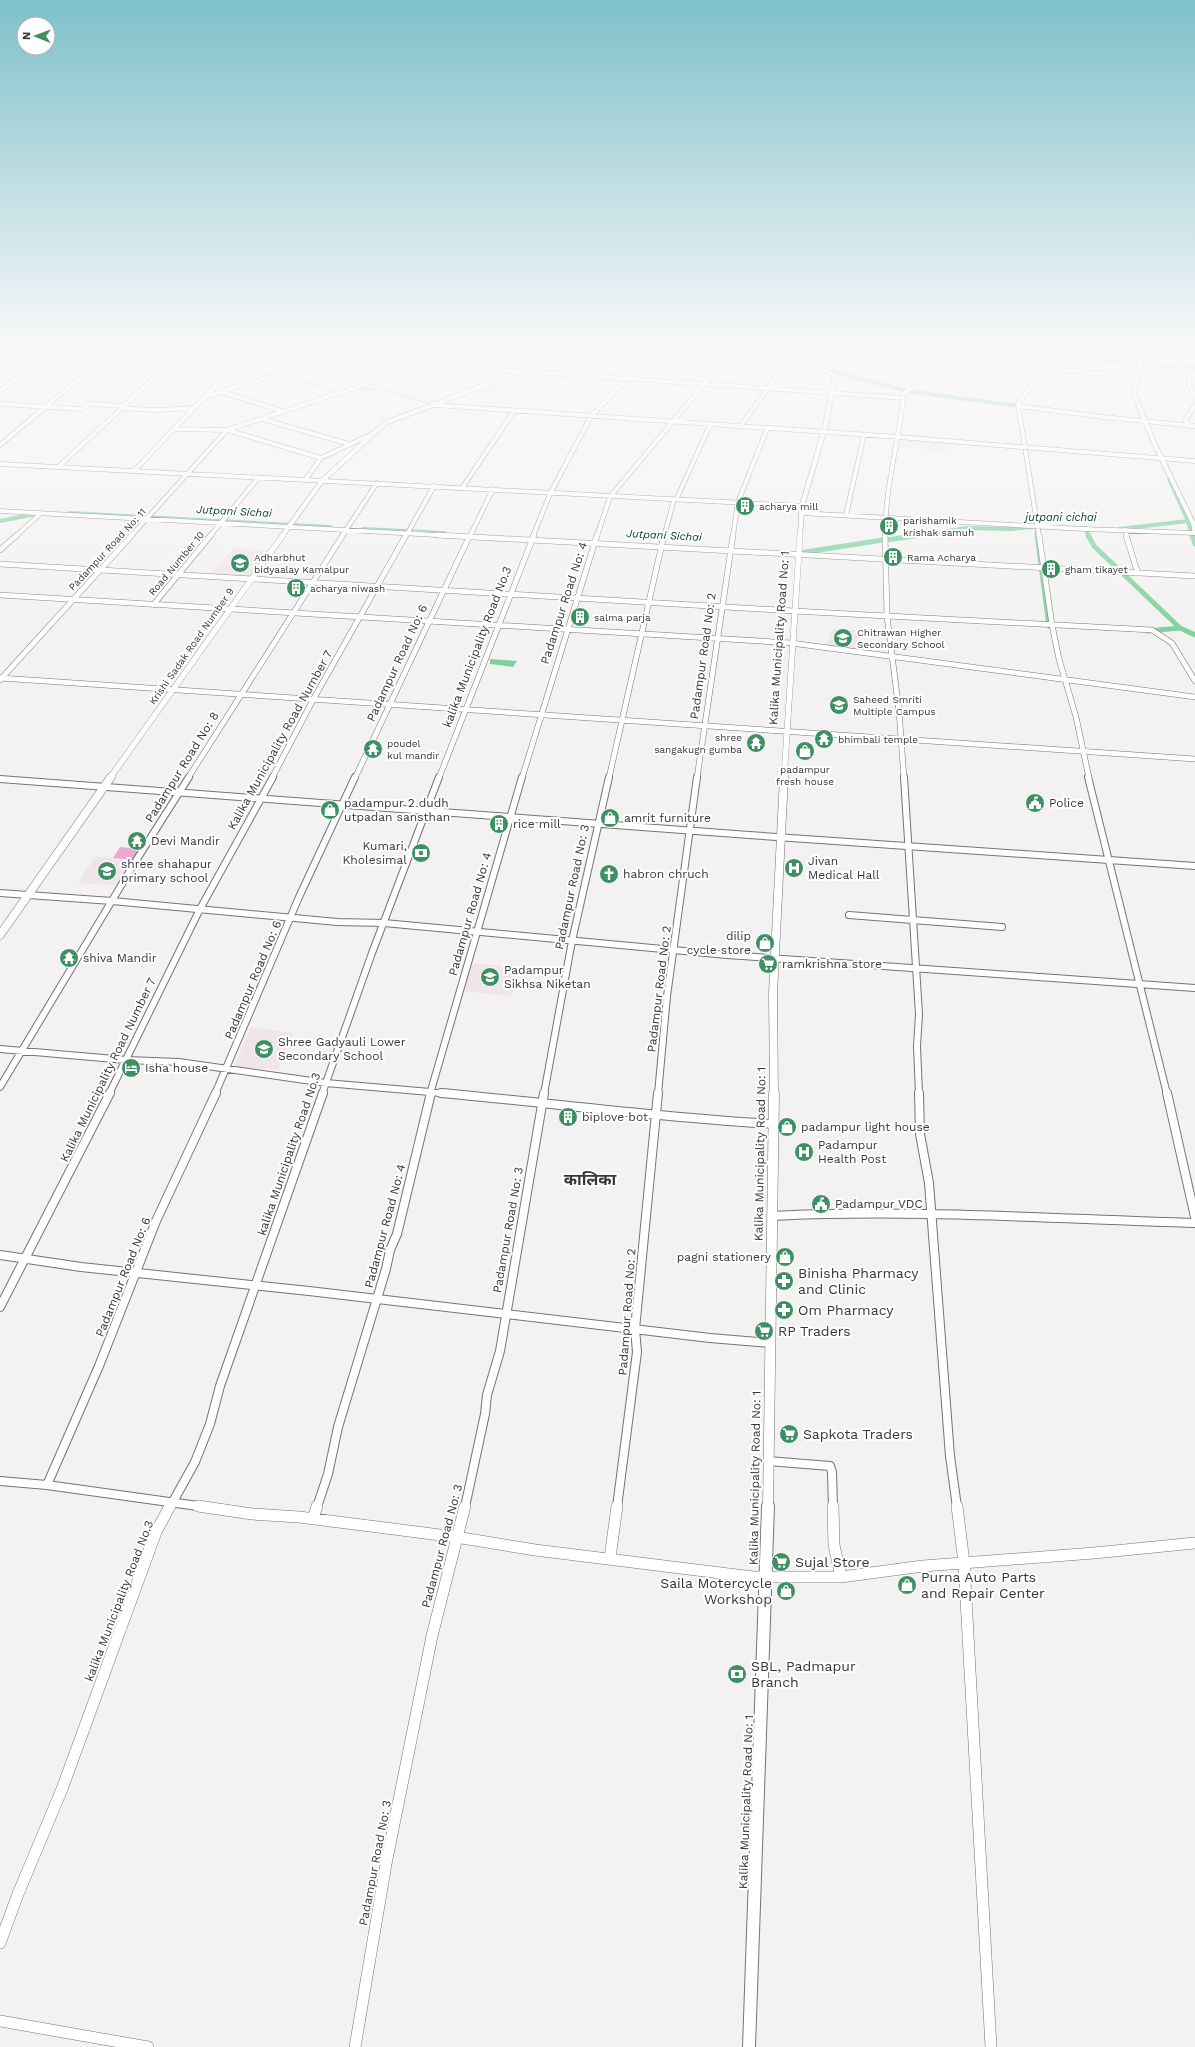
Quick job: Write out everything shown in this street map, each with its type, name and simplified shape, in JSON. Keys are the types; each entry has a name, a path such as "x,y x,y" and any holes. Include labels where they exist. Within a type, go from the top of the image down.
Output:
{"street":[{"path":"58,467 81,446"},
{"path":"134,471 158,446"},
{"name":"Padampur Road No: 11","path":"1,678 213,446"},
{"path":"279,446 321,458"},
{"path":"305,480 321,458 346,446"},
{"name":"Krishi Sadak Road Number 9","path":"0,936 2,928 29,896 250,579 288,527 322,481 360,446"},
{"path":"462,488 491,446"},
{"name":"kalika Municipality Road No.3","path":"0,1943 18,1894 62,1789 156,1532 195,1462 208,1430 220,1386 372,953 497,625 552,492 576,446"},
{"name":"Padampur Road No: 4","path":"313,1519 328,1474 338,1427 390,1250 397,1234 402,1203 431,1092 510,816 594,543 612,495 653,446"},
{"name":"Padampur Road No: 3","path":"355,2047 366,1974 386,1864 432,1636 472,1478 485,1414 487,1395 500,1351 505,1314 557,1015 572,941 648,602 663,547 665,530 675,499 700,446"},
{"name":"Padampur Road No: 2","path":"610,1558 636,1352 635,1329 655,1114 689,831 716,639 738,502 760,446"},
{"name":"Kalika Municipality Road No: 1","path":"749,2047 767,1577 774,1124 773,993 780,837 797,555 802,506 819,446"},
{"path":"846,515 862,446"},
{"path":"898,446 885,517 887,616 891,658 900,712 919,1014 916,1046 920,1134 929,1184 950,1456 964,1563 991,2047"},
{"path":"1006,446 1195,461"},
{"path":"801,513 1097,529 1195,532 1193,523 1160,459 1155,446"},
{"path":"1024,447 1044,567 1051,625 1082,752 1101,821 1108,859 1128,932 1139,985 1155,1042 1195,1217"},
{"path":"0,464 802,506"},
{"name":"Road Number 10","path":"153,605 259,477"},
{"name":"Padampur Road No: 8","path":"0,1087 180,791 311,583 377,483"},
{"name":"Kalika Municipality Road Number 7","path":"0,1307 126,1060 200,909 305,718 314,698 434,486"},
{"name":"Padampur Road No: 6","path":"47,1485 99,1366 156,1221 228,1069 299,896 344,803 428,621 493,489"},
{"path":"0,511 1195,576"},
{"path":"0,550 40,514"},
{"path":"1124,530 1137,570 1135,573"},
{"path":"0,564 1153,631 1172,643 1195,681"},
{"path":"0,596 360,616 792,643 1066,682 1195,697"},
{"path":"1,678 314,698 1195,760"},
{"path":"0,779 344,803 689,831 1195,866"},
{"path":"0,893 112,901 337,922 384,923 775,958 1195,988"},
{"path":"849,915 1002,927"},
{"path":"0,1049 126,1060 179,1062 326,1083 543,1102 715,1121 774,1124"},
{"path":"773,1216 816,1214 932,1215 1195,1223"},
{"path":"0,1255 26,1257 81,1267 770,1343"},
{"path":"768,1461 830,1466 832,1472 834,1545 841,1577"},
{"path":"0,1481 47,1485 172,1504 252,1514 313,1519 456,1537 535,1550 610,1558 753,1577 841,1577 923,1566 1195,1543"},
{"path":"0,2021 148,2047"}],"shaded area":[{"path":"897,446 950,446 949,451 897,447"},
{"name":"Adharbhut bidyaalay Kamalpur","path":"233,548 268,550 250,578 210,577"},
{"name":"Chitrawan Higher Secondary School","path":"832,629 857,630 857,652 826,648"},
{"path":"490,659 517,661 513,667 490,664"},
{"path":"120,847 142,849 136,860 113,858"},
{"name":"shree shahapur primary school","path":"95,857 136,860 120,886 78,883"},
{"name":"Padampur Sikhsa Niketan","path":"469,964 517,966 512,996 460,991"},
{"name":"Shree Gadyauli Lower Secondary School","path":"251,1027 293,1033 278,1070 234,1066"}],"waterway":[{"path":"1169,479 1188,521"},
{"name":"Jutpani Sichai","path":"0,521 41,513"},
{"name":"Jutpani Sichai","path":"69,513 330,527"},
{"name":"jutpani cichai","path":"1119,529 1188,521"},
{"name":"jutpani cichai","path":"1188,521 1192,536"},
{"name":"jutpani cichai","path":"915,536 967,528 1011,529 1033,527"},
{"path":"1085,528 1089,536"},
{"name":"Jutpani Sichai","path":"363,529 444,533"},
{"path":"1037,530 1037,535"},
{"name":"jutpani cichai","path":"886,540 921,535"},
{"path":"1037,535 1049,626 1054,626"},
{"path":"1088,535 1094,546 1180,628"},
{"name":"jutpani cichai","path":"1192,535 1195,544"},
{"name":"Jutpani Sichai","path":"799,553 883,540"},
{"path":"1148,631 1180,628"},
{"path":"1180,628 1195,635"}],"place":[{"name":"acharya mill","path":"745,506"},
{"name":"parishamik krishak samuh","path":"889,526"},
{"name":"Rama Acharya","path":"893,557"},
{"name":"Adharbhut bidyaalay Kamalpur","path":"240,563"},
{"name":"gham tikayet","path":"1051,569"},
{"name":"acharya niwash","path":"296,588"},
{"name":"salma parja","path":"580,617"},
{"name":"Chitrawan Higher Secondary School","path":"843,638"},
{"name":"Saheed Smriti Multiple Campus","path":"839,705"},
{"name":"bhimbali temple","path":"824,739"},
{"name":"shree sangakugn gumba","path":"756,743"},
{"name":"poudel kul mandir","path":"373,749"},
{"name":"padampur fresh house","path":"805,751"},
{"name":"Police","path":"1035,803"},
{"name":"padampur 2 dudh utpadan sansthan","path":"330,810"},
{"name":"amrit furniture","path":"610,818"},
{"name":"rice mill","path":"499,824"},
{"name":"Devi Mandir","path":"137,841"},
{"name":"Kumari, Kholesimal","path":"421,853"},
{"name":"Jivan Medical Hall","path":"794,868"},
{"name":"shree shahapur primary school","path":"107,871"},
{"name":"habron chruch","path":"609,874"},
{"name":"dilip cycle store","path":"765,943"},
{"name":"shiva Mandir","path":"69,958"},
{"name":"ramkrishna store","path":"768,964"},
{"name":"Padampur Sikhsa Niketan","path":"490,977"},
{"name":"Shree Gadyauli Lower Secondary School","path":"264,1049"},
{"name":"Isha house","path":"131,1068"},
{"name":"biplove bot","path":"568,1117"},
{"name":"padampur light house","path":"787,1127"},
{"name":"Padampur Health Post","path":"804,1152"},
{"name":"Padampur VDC","path":"821,1204"},
{"name":"pagni stationery","path":"785,1257"},
{"name":"Binisha Pharmacy and Clinic","path":"784,1281"},
{"name":"Om Pharmacy","path":"784,1310"},
{"name":"RP Traders","path":"764,1331"},
{"name":"Sapkota Traders","path":"789,1434"},
{"name":"Sujal Store","path":"781,1562"},
{"name":"Purna Auto Parts and Repair Center","path":"907,1585"},
{"name":"Saila Motercycle Workshop","path":"786,1591"},
{"name":"SBL, Padmapur Branch","path":"737,1674"}],"district":[{"name":"कालिका","path":"590,1179"}]}
